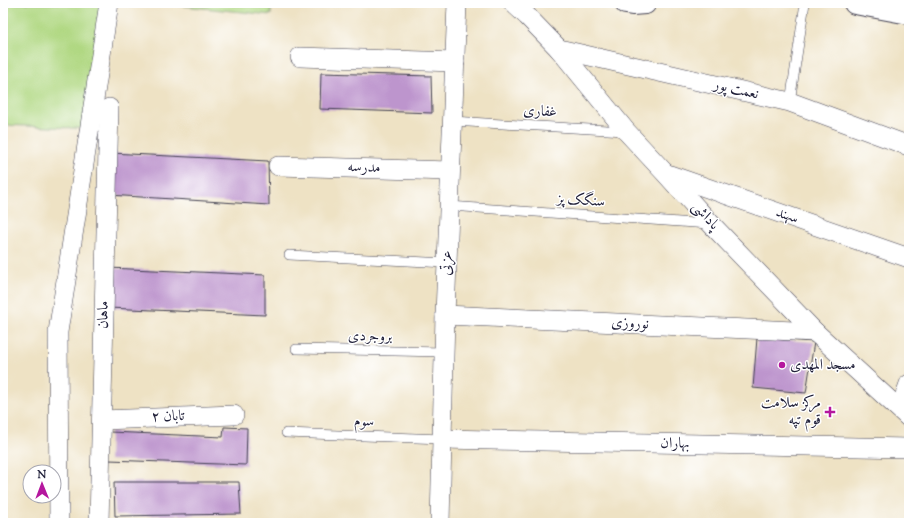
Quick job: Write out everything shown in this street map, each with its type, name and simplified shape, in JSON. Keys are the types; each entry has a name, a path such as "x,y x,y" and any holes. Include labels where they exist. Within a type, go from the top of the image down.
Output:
{"street":[{"path":"59,523 58,332 109,3"},
{"name":"عزتی","path":"440,523 445,315 457,3"},
{"name":"پاداشی","path":"513,3 559,49 626,131 815,332 905,414"},
{"path":"626,3 645,3"},
{"path":"855,3 909,14"},
{"name":"نعمت پور","path":"559,49 790,102 909,146"},
{"path":"300,57 454,62"},
{"name":"ماهان","path":"100,523 109,108"},
{"name":"مدرسه","path":"278,166 450,171"},
{"name":"سهند","path":"665,173 909,258"},
{"name":"نوروزی","path":"445,315 815,332"},
{"path":"905,414 909,384"},
{"name":"تابان ۲","path":"102,420 234,415"},
{"name":"بهاران","path":"442,439 909,448"}],"lane":[{"path":"790,102 804,3"},
{"name":"غفاری","path":"452,121 626,131"},
{"name":"سنگک پز","path":"449,206 712,224"},
{"path":"289,255 447,263"},
{"name":"بروجردی","path":"296,349 444,352"},
{"name":"سوم","path":"286,433 442,439"}],"green space":[{"path":"3,3 104,3 95,129 3,125"},
{"path":"154,3 271,3 271,15"}],"building":[{"path":"321,73 431,76 432,113 320,109"},
{"path":"110,153 268,161 269,205 109,195"},
{"path":"108,268 265,275 265,315 108,308"},
{"name":"مسجد المهدی","path":"757,338 814,342 806,393 753,388"},
{"path":"224,427 247,428 246,465 109,460 110,432 223,437"},
{"path":"114,482 239,482 241,514 115,516"}],"place":[{"name":"مسجد المهدی","path":"782,365"},
{"name":"مرکز سلامت قوم تپه","path":"830,412"}]}
